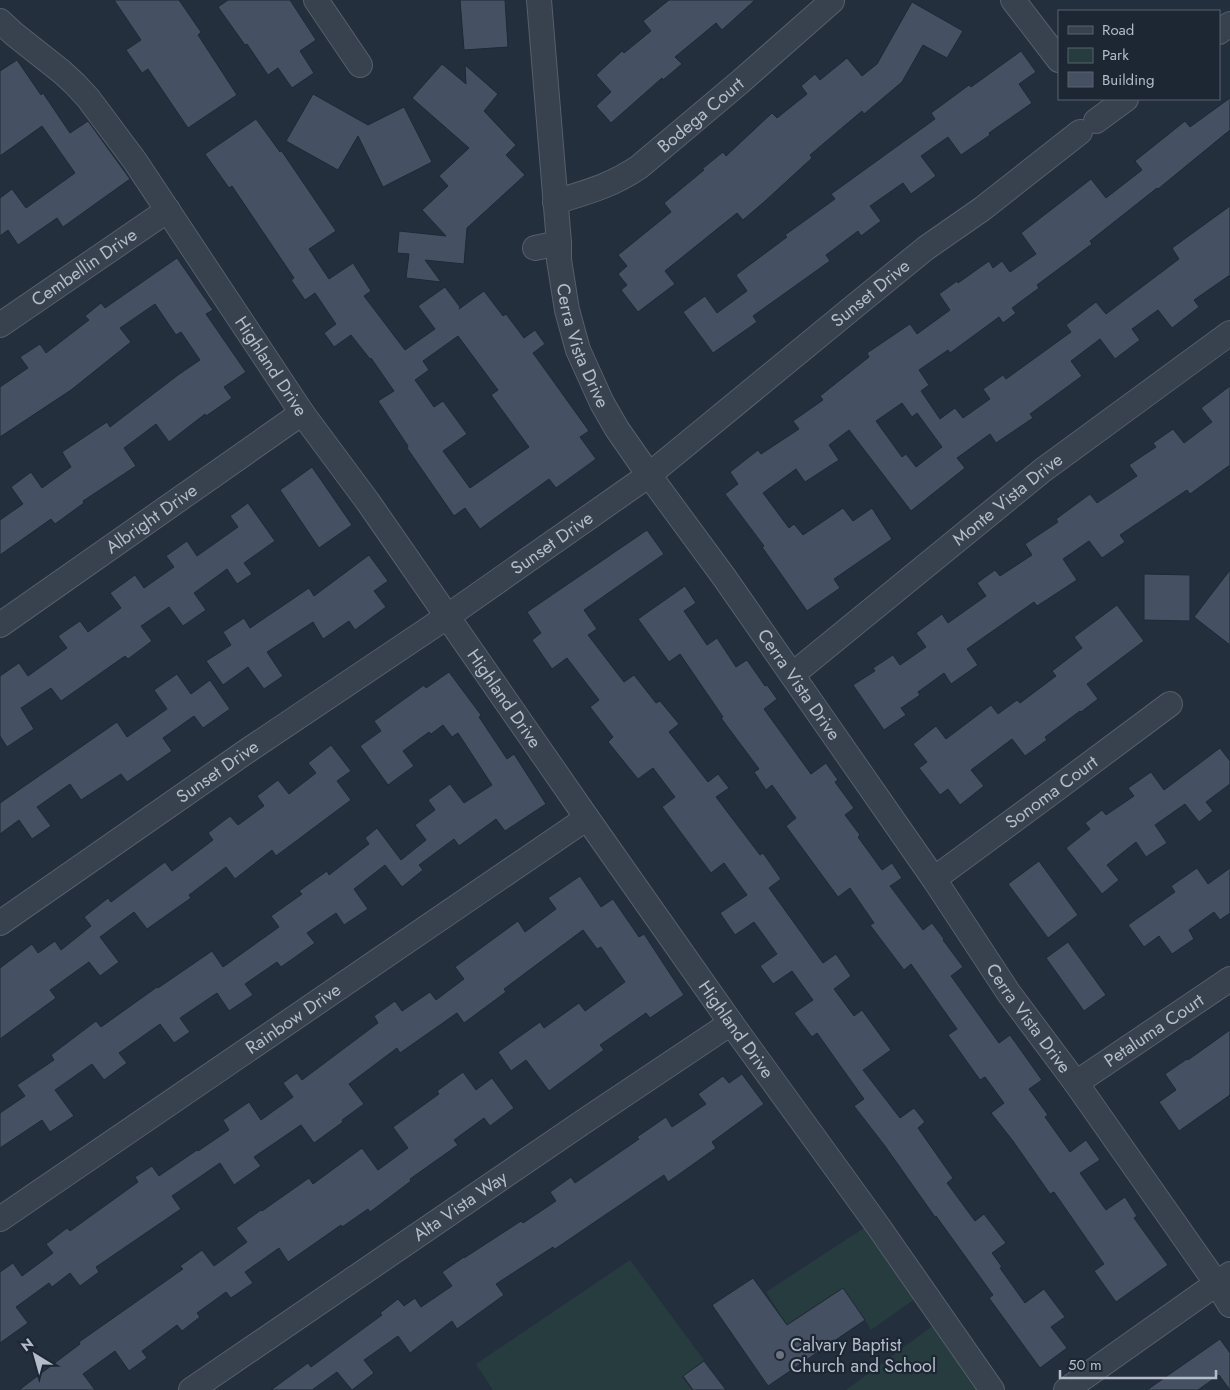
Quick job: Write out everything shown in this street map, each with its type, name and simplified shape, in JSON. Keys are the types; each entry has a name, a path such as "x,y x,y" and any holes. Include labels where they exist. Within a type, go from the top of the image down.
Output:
{"street":[{"path":"316,0 360,64"},
{"name":"Cerra Vista Drive","path":"538,0 559,260 567,310 578,350 602,403 649,475 724,577 934,879 1008,992 1223,1279 1230,1305"},
{"path":"1013,0 1058,59"},
{"name":"Bodega Court","path":"555,202 607,186 639,167 832,1"},
{"name":"Highland Drive","path":"0,21 75,84 88,98 129,154 302,413 368,502 587,818 878,1226 992,1390"},
{"name":"Sunset Drive","path":"0,923 247,751 448,616 649,475 926,248 982,209 1094,116 1124,100"},
{"name":"Cembellin Drive","path":"0,325 168,210"},
{"path":"535,248 559,243"},
{"name":"Monte Vista Drive","path":"792,675 1043,470 1230,333"},
{"name":"Albright Drive","path":"0,625 302,413"},
{"name":"Sonoma Court","path":"934,879 1170,704"},
{"name":"Rainbow Drive","path":"0,1219 587,818"},
{"name":"Petaluma Court","path":"1076,1083 1230,979"},
{"name":"Alta Vista Way","path":"191,1390 732,1023"},
{"path":"1066,1390 1223,1279"}],"green space":[{"path":"867,1226 916,1298 871,1330 843,1288 787,1325 766,1292"},
{"path":"630,1260 704,1360 682,1377 692,1390 493,1390 476,1364"},
{"path":"935,1324 982,1390 846,1390"}],"building":[{"path":"114,0 179,0 201,32 198,35 237,95 188,128 148,69 142,73 126,50 141,40"},
{"path":"228,0 290,0 316,40 300,51 314,73 292,88 278,68 268,75 218,7"},
{"path":"460,0 505,0 508,47 464,50"},
{"path":"669,0 755,0 722,30 716,23 675,57 682,64 663,80 662,78 611,123 596,106 611,92 596,75 622,51 624,53 651,31 643,21"},
{"path":"912,2 963,31 947,58 923,45 902,82 864,114 862,111 810,155 812,158 743,220 737,213 665,271 675,284 638,312 621,290 627,285 618,274 627,266 618,255 671,212 664,203 704,170 702,169 723,152 726,156 772,113 777,118 807,94 801,86 815,74 820,80 847,58 862,76 877,64"},
{"path":"1021,51 1036,72 1019,84 1032,103 961,155 948,137 921,156 936,176 911,194 903,183 870,206 881,221 861,236 858,231 826,255 830,261 753,316 757,322 713,353 683,312 705,296 717,313 747,291 736,275 787,237 785,235 835,199 831,194 935,119 931,113 969,85 971,87"},
{"path":"17,60 41,95 43,93 70,133 88,121 130,179 63,227 57,218 18,245 8,230 0,236 0,198 12,189 26,208 75,173 42,126 0,156 0,71"},
{"path":"442,64 466,84 465,65 498,94 484,111 516,145 506,155 525,175 467,228 464,264 425,260 441,282 406,278 409,254 397,253 399,231 446,236 422,210 448,186 439,176 469,148 412,98"},
{"path":"313,94 368,125 404,107 432,162 383,187 358,136 338,170 286,141"},
{"path":"1230,98 1230,130 1158,189 1090,241 1092,244 1037,285 1039,288 1012,308 1016,313 1003,323 999,317 950,353 948,350 919,370 929,385 921,391 940,419 955,408 963,418 990,399 983,389 1003,375 1006,379 1071,332 1066,325 1096,302 1106,314 1179,259 1172,248 1230,206 1230,275 1194,300 1199,307 1172,328 1158,310 1132,329 1140,340 1115,359 1100,339 1071,361 1082,376 1030,414 1033,418 996,443 990,434 957,458 965,468 911,511 849,430 829,445 839,460 805,482 796,469 763,493 789,528 794,524 803,535 843,508 853,521 872,508 892,539 834,579 840,588 807,611 762,547 764,546 725,494 738,484 730,472 758,450 761,454 799,429 793,421 823,400 820,396 869,357 867,353 910,324 917,334 950,310 939,294 957,281 958,283 989,261 993,268 1002,261 1010,272 1036,254 1021,233 1091,179 1106,198 1142,170 1135,161 1185,121 1190,127","holes":["902,403 912,417 917,413 942,447 916,467 906,454 902,457 876,421"]},
{"path":"256,119 280,152 281,150 336,231 309,249 329,279 353,263 371,291 364,296 405,350 435,329 418,306 445,287 460,307 459,309 484,291 503,316 506,314 524,338 535,330 545,344 533,353 589,431 580,437 596,459 556,488 549,479 480,529 465,508 454,516 407,448 408,446 378,401 394,391 371,358 351,335 334,347 324,333 336,324 315,293 305,300 291,280 294,278 232,186 229,188 205,154","holes":["458,336 498,390 491,395 529,447 470,488 443,451 467,434 443,401 434,407 415,380 429,370 423,361"]},
{"path":"177,258 213,310 206,314 246,372 224,387 232,398 206,416 205,414 169,442 156,424 124,448 136,466 83,501 84,503 55,524 51,519 0,555 0,520 23,504 11,487 31,472 42,488 71,467 62,452 107,422 110,427 200,360 181,332 176,335 155,304 120,328 131,342 71,390 0,437 0,387 28,368 20,357 40,344 46,353 89,320 85,316 101,303 105,308"},
{"path":"1230,386 1230,465 1190,494 1187,490 1120,535 1125,542 1102,558 1089,541 1063,559 1077,580 1037,606 1034,602 967,649 978,665 951,684 944,673 918,692 920,695 901,708 906,715 884,730 853,685 875,671 873,668 893,655 900,665 926,647 916,633 942,614 948,623 986,596 977,583 995,570 1000,576 1032,555 1025,544 1058,522 1056,519 1090,494 1097,503 1137,476 1129,465 1156,447 1153,443 1173,429 1184,443 1212,422 1201,408"},
{"path":"312,467 352,525 319,548 280,490"},
{"path":"248,503 275,541 244,563 252,574 237,584 227,569 194,593 206,610 183,626 169,607 141,626 152,641 128,659 125,656 61,701 51,688 21,708 34,729 7,747 0,736 0,676 19,663 28,676 67,648 58,636 80,621 88,632 121,608 110,593 135,575 144,588 174,567 166,556 187,541 197,556 238,527 230,516"},
{"path":"647,530 664,554 584,610 597,629 588,635 624,682 634,675 656,703 660,701 679,724 669,732 708,782 718,774 729,788 716,797 760,855 763,853 781,879 769,888 823,963 836,954 851,976 834,989 854,1016 862,1010 891,1050 863,1070 900,1118 914,1108 925,1122 918,1128 953,1178 947,1183 975,1221 984,1214 1006,1243 992,1253 1002,1267 1000,1268 1025,1303 1044,1289 1065,1317 1051,1327 1067,1348 1040,1368 989,1298 993,1295 854,1106 864,1099 817,1033 812,1037 794,1013 813,1000 792,971 773,984 760,966 777,954 754,922 735,935 720,913 747,895 724,863 711,873 662,807 675,797 653,768 638,779 608,742 613,737 590,707 599,700 567,658 552,669 532,640 541,633 527,612"},
{"path":"369,555 388,581 374,591 386,607 355,630 349,621 323,639 313,622 267,652 283,676 264,689 248,667 223,685 206,661 231,645 223,632 244,618 250,628 309,588 314,596"},
{"path":"1230,570 1230,645 1194,617"},
{"path":"1144,574 1190,575 1190,621 1144,620"},
{"path":"685,586 696,603 684,611 707,645 717,638 736,667 747,660 765,686 767,685 777,699 764,709 811,774 826,763 838,780 835,782 854,808 845,815 860,835 858,837 882,870 892,863 902,878 890,886 923,930 932,923 963,967 951,976 999,1043 1010,1035 1042,1080 1029,1089 1048,1115 1045,1117 1070,1152 1086,1140 1100,1160 1080,1173 1106,1210 1125,1197 1137,1216 1134,1218 1168,1265 1116,1302 1094,1271 1104,1264 1054,1192 1050,1194 991,1113 1004,1103 985,1077 980,1080 948,1035 957,1029 911,964 904,970 870,925 874,923 850,888 838,897 786,826 796,818 772,785 766,790 754,772 759,769 721,718 723,717 680,654 669,662 638,619"},
{"path":"1117,605 1144,641 1087,684 1098,699 1045,737 1047,740 1025,756 1012,739 971,770 984,786 960,805 948,789 940,795 919,768 927,762 913,744 936,726 946,739 991,705 998,714 1017,700 1020,703 1056,676 1052,671 1082,648 1074,637"},
{"path":"449,672 481,715 479,717 507,759 514,754 546,804 505,831 496,819 459,846 454,839 419,865 423,870 402,887 385,865 354,889 368,909 344,925 336,913 307,933 315,943 281,967 277,962 245,984 253,995 229,1011 217,993 180,1018 190,1032 174,1043 160,1024 119,1053 127,1063 104,1080 92,1064 55,1090 74,1116 50,1132 42,1120 0,1148 0,1113 25,1096 17,1085 54,1060 51,1055 96,1021 101,1027 212,951 223,967 279,927 271,916 302,894 299,891 327,871 329,875 369,844 365,838 377,828 401,860 426,840 415,825 435,810 428,800 450,784 464,803 492,785 458,733 452,737 443,725 431,734 429,732 403,751 414,766 388,785 360,746 381,731 374,721 424,685 426,688"},
{"path":"177,674 191,694 210,680 230,709 203,728 194,716 163,738 172,751 127,782 121,774 81,800 70,784 37,807 51,826 32,839 19,820 0,834 0,803 117,722 127,737 167,709 154,690"},
{"path":"331,745 351,771 337,781 351,800 276,856 272,850 235,879 226,867 189,895 191,898 147,929 134,912 100,937 119,962 100,976 89,962 50,990 56,998 0,1039 0,968 32,944 38,953 55,941 61,950 91,926 84,917 108,898 111,902 165,862 172,871 213,840 208,833 230,816 238,825 264,806 257,796 278,780 289,794 316,773 308,763"},
{"path":"1220,748 1230,761 1230,784 1206,802 1213,811 1199,822 1185,804 1155,825 1167,843 1146,857 1136,842 1107,865 1119,880 1102,894 1066,848 1090,829 1085,823 1102,810 1106,815 1134,796 1128,788 1151,772 1164,790"},
{"path":"1039,861 1078,915 1048,938 1008,884"},
{"path":"1197,868 1208,884 1230,868 1230,913 1220,920 1214,912 1189,930 1194,939 1172,954 1159,936 1144,947 1128,925 1175,892 1171,886"},
{"path":"580,876 601,907 613,899 639,937 644,934 684,995 650,1018 646,1013 600,1045 604,1050 549,1091 526,1060 511,1071 498,1052 540,1022 544,1028 579,1003 585,1011 625,982 601,947 597,949 583,930 504,989 506,992 464,1023 457,1013 400,1053 397,1048 349,1084 364,1104 314,1143 301,1125 254,1157 261,1166 234,1185 220,1163 172,1196 181,1209 96,1267 99,1272 80,1286 70,1273 52,1287 49,1283 16,1307 28,1323 0,1343 0,1272 13,1263 22,1276 53,1253 46,1244 67,1228 70,1231 138,1182 135,1177 152,1166 159,1176 229,1130 223,1120 249,1102 261,1120 293,1097 283,1083 297,1073 302,1080 378,1023 374,1016 395,1001 402,1011 430,992 436,1000 464,979 455,967 518,921 525,932 556,909 548,898"},
{"path":"1068,942 1106,995 1084,1011 1046,958"},
{"path":"1230,1030 1230,1095 1179,1131 1159,1102 1176,1090 1165,1074"},
{"path":"463,1072 476,1090 492,1078 514,1108 490,1126 484,1118 454,1140 458,1145 410,1179 411,1181 370,1212 368,1209 342,1227 341,1225 288,1262 279,1248 245,1272 253,1283 231,1298 226,1292 197,1313 200,1317 182,1331 177,1325 142,1351 147,1358 129,1371 115,1351 83,1374 95,1390 19,1390 80,1344 79,1342 183,1269 180,1266 202,1250 214,1266 247,1242 236,1228 309,1178 313,1184 362,1148 378,1170 408,1148 393,1127 439,1094 437,1091"},
{"path":"742,1074 764,1104 712,1142 716,1148 668,1182 664,1175 555,1249 553,1247 496,1284 504,1295 457,1329 452,1321 410,1353 398,1336 364,1360 374,1373 352,1390 337,1372 312,1390 271,1390 308,1363 311,1367 382,1315 380,1313 398,1299 404,1306 415,1298 421,1307 452,1286 442,1272 521,1221 523,1223 556,1201 550,1192 571,1177 575,1183 639,1139 637,1137 666,1117 672,1127 706,1104 698,1094 723,1076 729,1083"},
{"name":"Calvary Baptist Church and School","path":"753,1278 787,1325 843,1288 865,1320 768,1386 712,1305"},
{"path":"1220,1339 1230,1353 1230,1390 1219,1375 1198,1390 1147,1390"},
{"path":"704,1361 726,1390 693,1390 683,1376"}],"place":[{"name":"Calvary Baptist Church and School","path":"780,1355"}]}
